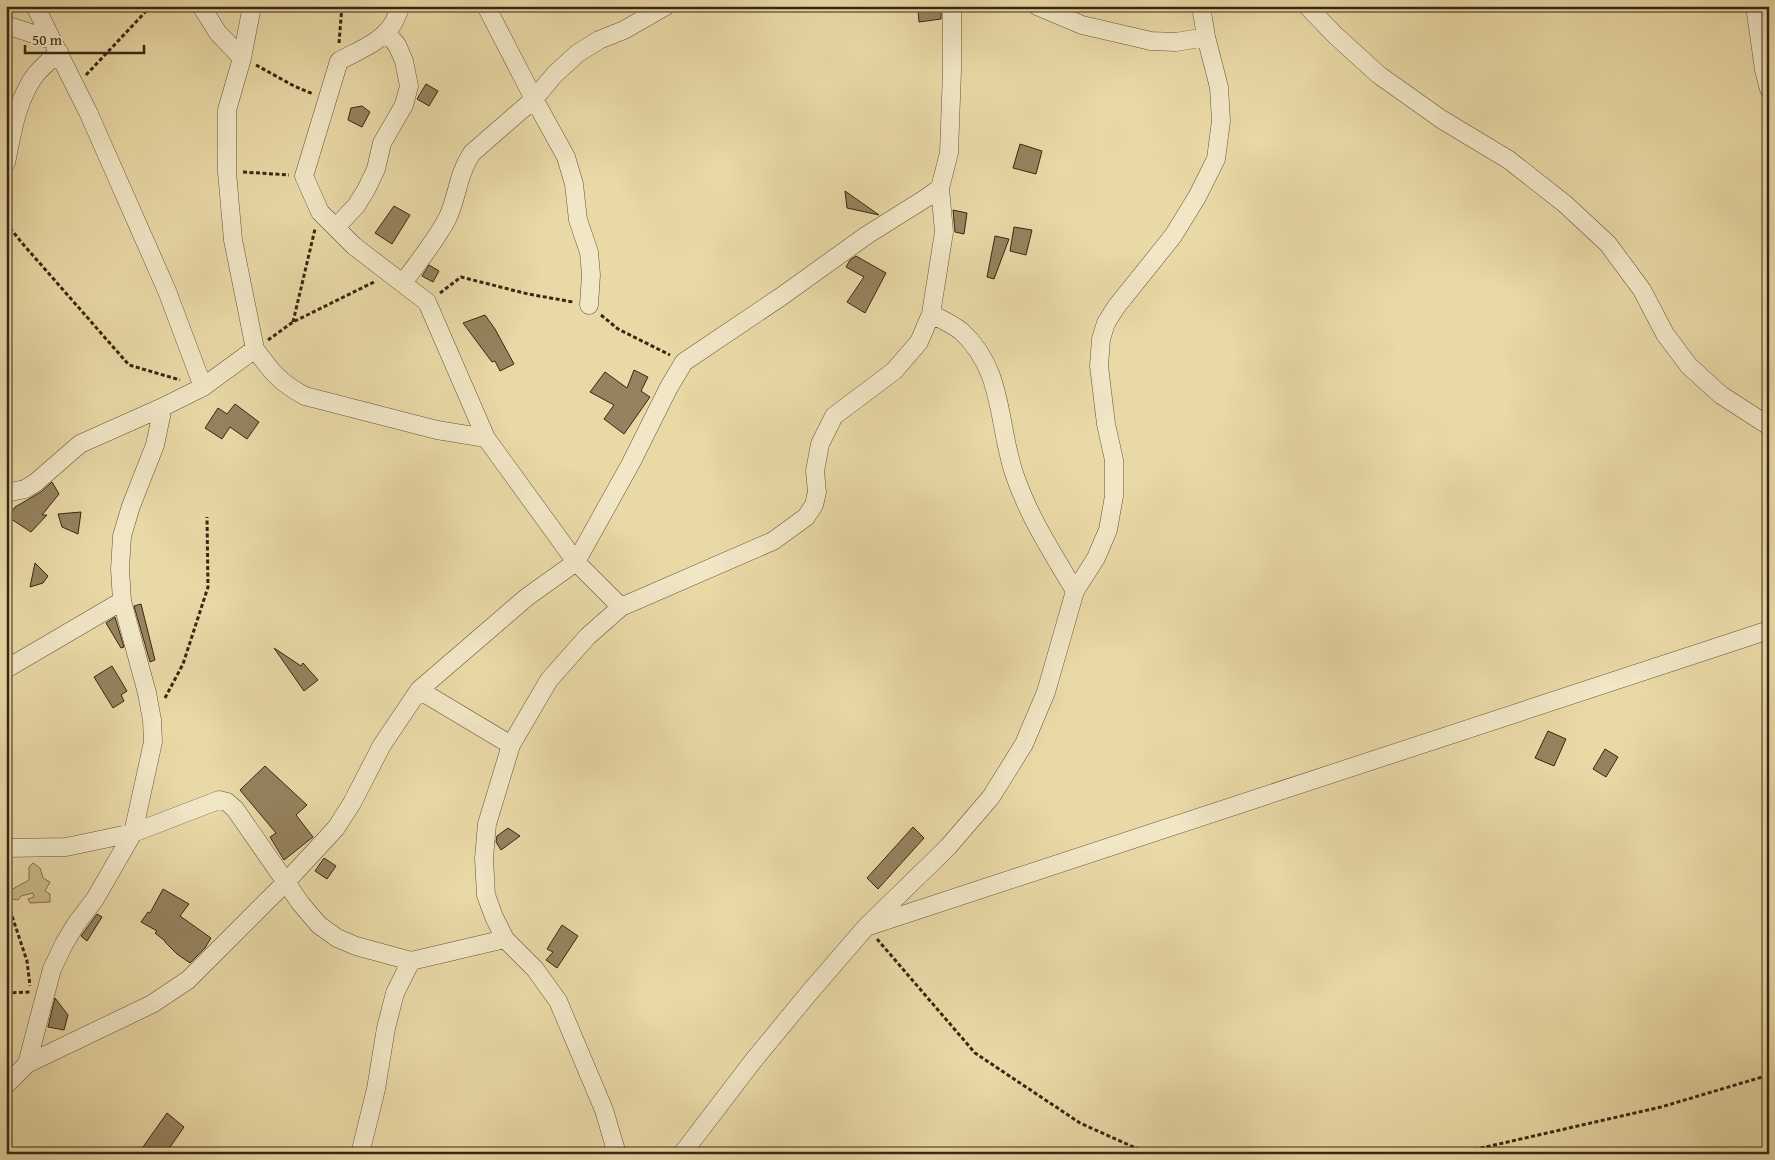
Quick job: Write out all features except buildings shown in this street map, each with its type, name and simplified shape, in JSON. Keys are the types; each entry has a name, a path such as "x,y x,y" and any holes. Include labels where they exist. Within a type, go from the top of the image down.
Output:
{"street":[{"path":"35,6 76,86 167,291 202,387"},
{"path":"201,6 218,33 242,58"},
{"path":"252,6 242,58 228,110 227,172 233,240 254,350 275,376 290,388 305,396 436,430 486,438"},
{"path":"401,6 394,23 377,40 339,61 304,176 320,212 354,246 427,302 486,438 576,562 621,608"},
{"path":"486,6 566,156 574,184 578,220 590,252 591,274 588,305"},
{"path":"397,279 448,217 459,177 472,153 534,99 555,74 578,53 599,40 624,30 666,6"},
{"path":"617,1154 604,1110 558,1001 535,969 506,939 494,917 486,895 484,858 486,824 511,745 549,680 588,636 621,608 773,541 806,517 814,505 817,492 816,471 820,444 834,416 894,371 919,342 931,314 944,232 940,188 949,153 952,6"},
{"path":"1037,6 1082,26 1151,41 1176,42 1206,38"},
{"path":"682,1154 753,1061 809,992 866,927 948,847 991,797 1024,744 1046,692 1075,591 1096,558 1108,530 1114,496 1114,460 1106,424 1099,366 1101,339 1106,323 1116,307 1173,236 1198,197 1216,159 1221,121 1219,87 1206,38 1201,6"},
{"path":"1307,6 1379,76 1441,119 1509,160 1565,204 1608,244 1642,290 1665,334 1690,366 1721,395 1769,426"},
{"path":"1755,6 1764,70 1769,88"},
{"path":"6,25 55,46"},
{"path":"336,228 356,206 366,190 376,169 382,143 404,105 409,86 404,61 397,45 386,32"},
{"path":"6,163 18,109 30,85 55,46"},
{"path":"6,1085 26,1064 152,1004 188,980 287,881 336,828 352,803 382,745 419,690 527,598 576,562 684,362 782,296 866,235 940,188"},
{"path":"931,314 960,330 980,354 992,376 1014,475 1026,505 1042,536 1075,591"},
{"path":"6,493 25,489 36,483 80,444 163,407 202,387 254,350"},
{"path":"26,1064 52,969 76,924 95,899 133,833 153,742 152,720 147,693 122,601 120,569 122,536 131,506 155,445 163,407"},
{"path":"6,669 122,601"},
{"path":"866,927 1769,630"},
{"path":"419,690 511,745"},
{"path":"6,848 66,847 133,833 219,800 227,802 235,809 302,904 319,925 337,938 356,946 411,961 506,939"},
{"path":"360,1154 376,1089 386,1028 395,993 411,961"}],"path":[{"path":"76,86 151,6"},
{"path":"339,61 342,6"},
{"path":"242,58 294,86 328,100"},
{"path":"227,172 304,176"},
{"path":"293,322 320,212"},
{"path":"6,223 129,366 202,387"},
{"path":"427,302 461,277 528,294 588,305 618,329 684,362"},
{"path":"254,350 293,322 397,279"},
{"path":"152,720 183,664 208,587 207,517"},
{"path":"6,898 27,961 31,992 6,993"},
{"path":"866,927 974,1052 1080,1123 1149,1154"},
{"path":"1454,1154 1661,1107 1769,1075"}],"shaded area":[{"path":"33,863 40,868 43,878 50,882 45,891 50,894 50,902 30,903 28,899 34,897 33,893 21,896 18,900 12,899 9,891 29,880 29,867"}]}
